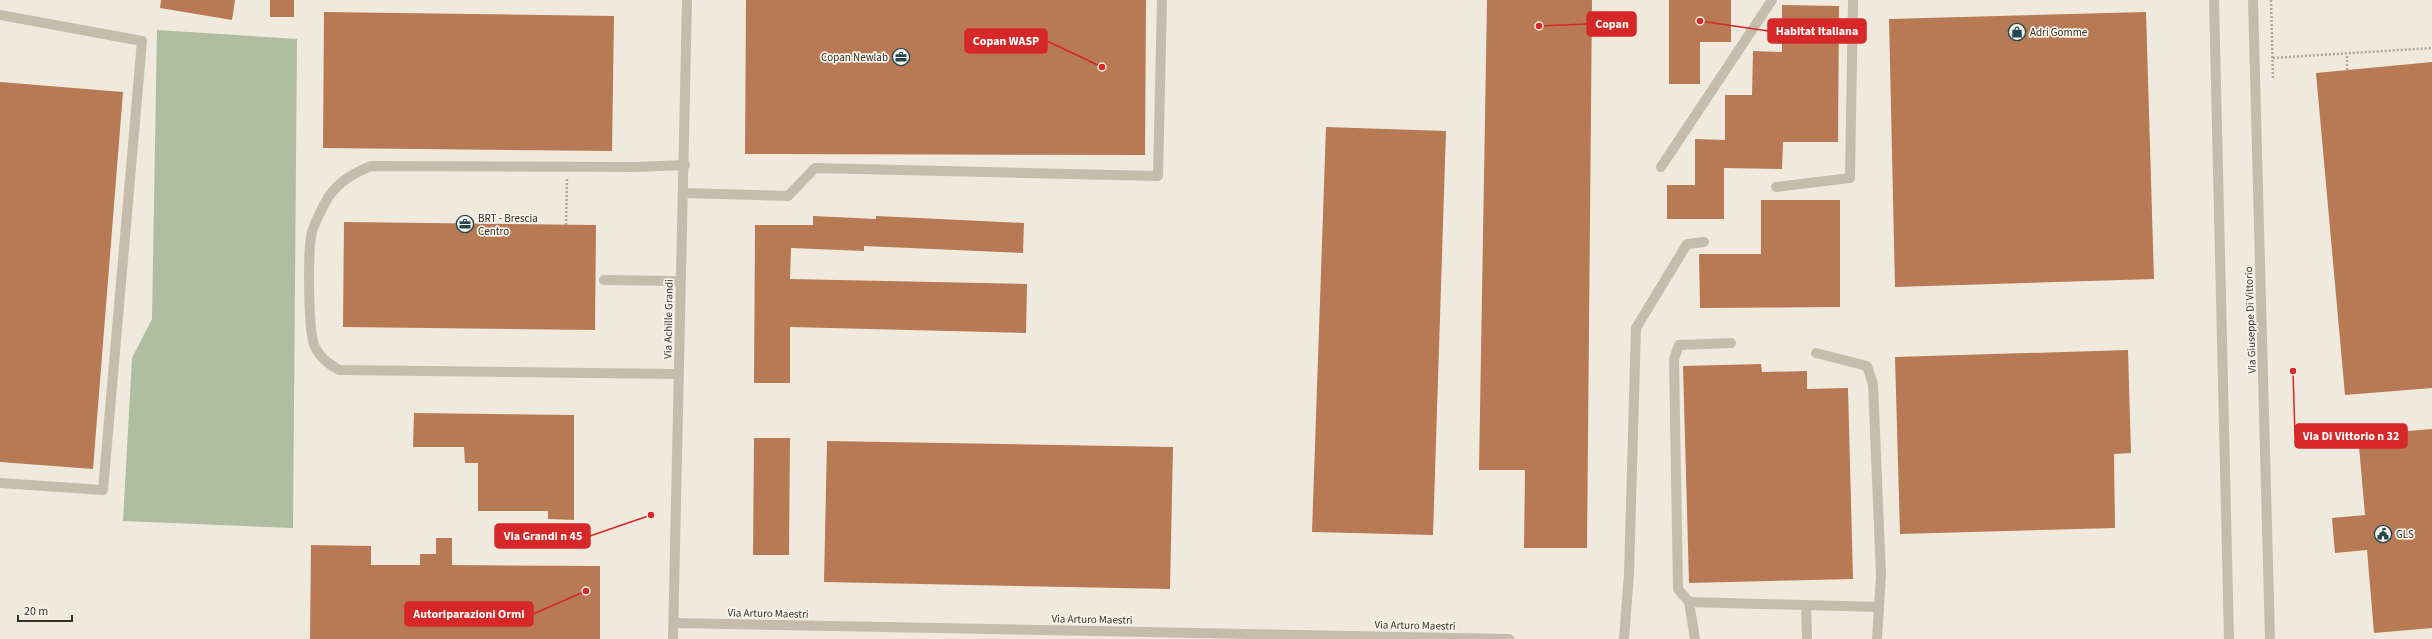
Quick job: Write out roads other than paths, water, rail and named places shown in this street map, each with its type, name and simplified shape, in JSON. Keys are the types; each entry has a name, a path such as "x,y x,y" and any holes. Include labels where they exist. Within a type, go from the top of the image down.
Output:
{"street":[{"name":"Via Achille Grandi","path":"674,639 678,374 682,193 685,164 687,0"},
{"path":"682,193 788,196 815,168 1158,176 1162,0"},
{"path":"1661,167 1772,0"},
{"path":"1776,187 1850,178 1852,0"},
{"path":"2214,0 2229,639"},
{"name":"Via Giuseppe Di Vittorio","path":"2253,0 2270,639"},
{"path":"0,15 142,41 103,490 0,483"},
{"path":"678,374 339,370 326,363 314,346 311,327 311,236 325,202 336,187 358,171 371,166 635,167 685,164"},
{"path":"1624,639 1629,574 1636,328 1687,244 1704,242"},
{"path":"604,280 680,281"},
{"path":"1695,639 1689,602 1678,589 1674,359 1679,345 1731,343"},
{"path":"1816,354 1867,366 1873,384 1881,574 1877,639"},
{"path":"1689,602 1879,607"},
{"path":"1806,605 1806,639"},
{"name":"Via Arturo Maestri","path":"674,624 1509,639"}],"place":[{"name":"Habitat Italiana","path":"1700,21"},
{"name":"Copan","path":"1539,26"},
{"name":"Adri Gomme","path":"2017,32"},
{"name":"Copan Newlab","path":"901,57"},
{"name":"Copan WASP","path":"1102,67"},
{"name":"BRT - Brescia Centro","path":"465,224"},
{"name":"Via Di Vittorio n 32","path":"2293,371"},
{"name":"Via Grandi n 45","path":"651,515"},
{"name":"GLS","path":"2383,534"},
{"name":"Autoriparazioni Ormi","path":"586,591"}]}
